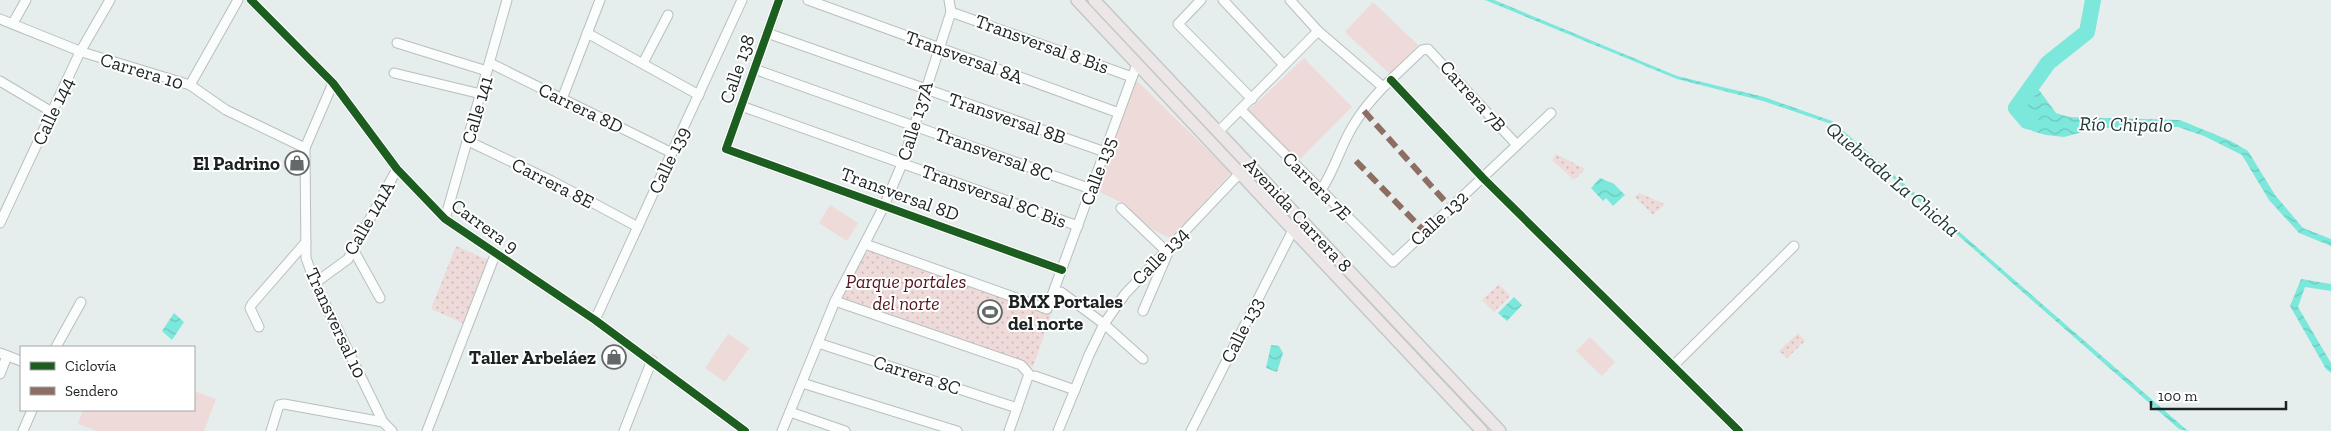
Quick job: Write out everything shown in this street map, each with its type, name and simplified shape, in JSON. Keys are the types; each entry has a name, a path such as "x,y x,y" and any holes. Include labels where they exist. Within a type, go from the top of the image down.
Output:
{"main road":[{"name":"Avenida Carrera 8","path":"1077,0 1482,431"},
{"name":"Avenida Carrera 8","path":"1094,0 1500,431"}],"street":[{"path":"13,23 26,0"},
{"name":"Calle 144","path":"0,223 80,52 110,0"},
{"path":"190,85 238,0"},
{"name":"Carrera 9","path":"251,0 333,83 397,169 445,219 495,255 596,320 745,431"},
{"name":"Calle 141","path":"445,219 507,0"},
{"path":"562,99 600,0"},
{"name":"Calle 139","path":"596,320 742,0"},
{"name":"Calle 138","path":"726,149 779,0"},
{"name":"Transversal 8A","path":"808,0 1119,113"},
{"name":"Calle 137A","path":"782,431 835,300 884,206 902,164 951,12 950,0"},
{"path":"1201,0 1178,24 1252,99"},
{"path":"1223,0 1284,64"},
{"path":"1290,0 1318,30 1383,87"},
{"name":"Transversal 8 Bis","path":"951,12 1132,77"},
{"path":"643,64 668,15"},
{"name":"Carrera 10","path":"1,21 13,23 80,52 190,85 226,110 305,148"},
{"path":"1219,131 1318,30"},
{"path":"587,33 698,95"},
{"name":"Transversal 8B","path":"767,33 1105,152"},
{"name":"Carrera 8D","path":"397,43 488,67 562,99 672,153"},
{"name":"Carrera 7B","path":"1391,80 1422,50 1428,49 1517,145"},
{"name":"Calle 135","path":"865,244 1047,309 1137,64"},
{"name":"Transversal 8C","path":"754,69 1091,189"},
{"path":"394,73 481,94"},
{"path":"1321,190 1337,163 1344,142 1356,120 1391,80 1483,178 1739,431"},
{"path":"0,81 52,112"},
{"path":"305,148 333,83"},
{"name":"Transversal 8C Bis","path":"741,106 1078,226"},
{"name":"Carrera 7E","path":"1241,110 1393,262"},
{"name":"Calle 132","path":"1393,262 1552,113"},
{"name":"Carrera 8E","path":"468,141 552,181 638,227"},
{"name":"Transversal 10","path":"305,148 306,258 314,282 384,422 392,431"},
{"name":"Transversal 8D","path":"726,149 1062,270"},
{"name":"Calle 141A","path":"314,282 339,267 353,249 397,169"},
{"name":"Calle 134","path":"1058,431 1104,324 1125,294 1240,173"},
{"path":"1121,208 1165,250"},
{"name":"Calle 133","path":"1191,431 1293,230"},
{"path":"259,327 250,308 252,304 306,242"},
{"path":"1143,311 1172,244"},
{"path":"1674,365 1794,246"},
{"path":"353,249 380,298"},
{"path":"427,431 495,255"},
{"path":"1061,292 1104,324 1143,359"},
{"path":"835,300 1022,365 1029,374 1009,431"},
{"path":"57,346 82,302"},
{"name":"Carrera 8C","path":"818,343 1017,408"},
{"path":"0,374 4,354 20,361"},
{"path":"624,431 652,360"},
{"path":"1035,376 1075,390"},
{"path":"802,383 958,431"},
{"path":"271,431 276,410 279,405 284,404 384,422"},
{"path":"23,431 32,411"},
{"path":"790,412 845,431"}],"green space":[{"path":"1373,2 1418,45 1390,74 1345,32"},
{"path":"1304,58 1352,107 1295,164 1246,113"},
{"path":"1136,80 1231,173 1171,239 1134,220 1127,205 1095,190"},
{"path":"1556,154 1585,169 1574,180 1552,160"},
{"path":"1639,193 1665,204 1653,215 1635,197"},
{"path":"830,205 858,223 847,241 819,223"},
{"path":"456,246 490,261 465,324 431,309"},
{"name":"Parque portales del norte","path":"872,248 1052,312 1033,367 837,299 857,261"},
{"path":"1499,284 1510,296 1494,312 1482,300"},
{"path":"1798,333 1805,341 1787,358 1779,351"},
{"path":"728,334 749,348 725,382 705,368"},
{"path":"1590,337 1615,362 1602,376 1576,351"},
{"path":"195,391 216,399 204,431 97,431 78,424 83,411 195,411"}],"water":[{"path":"1485,0 1494,0 1677,76 1764,97 1832,121 2188,431 2179,429 1831,124 1763,101 1677,79"},
{"path":"2027,86 2039,90 2056,113 2069,117 2180,120 2231,141 2248,151 2275,195 2303,228 2331,239 2331,246 2299,233 2269,200 2242,155 2204,136 2178,127 2097,128 2064,137 2032,131 2015,113"},
{"path":"1600,178 1614,184 1625,195 1613,206 1606,198 1603,201 1591,188"},
{"path":"2301,279 2331,284 2331,291 2305,287 2298,307 2331,363 2331,373 2326,369 2290,306"},
{"path":"1514,297 1522,305 1507,321 1498,313"},
{"path":"174,313 184,322 172,340 162,331"},
{"path":"1271,345 1279,346 1283,353 1277,372 1266,368"}],"waterway":[{"name":"Río Chipalo","path":"2031,122 2027,121 2016,108 2048,63 2087,32 2093,0"}],"marked path":[{"path":"1364,111 1451,208"},
{"path":"1356,161 1425,232"}],"cycle path":[{"path":"251,0 333,83 397,169 445,219 595,320 745,431"},
{"path":"779,0 726,149 1062,270"},
{"path":"1391,80 1483,178 1739,431"}],"place":[{"name":"El Padrino","path":"297,163"},
{"name":"BMX Portales del norte","path":"990,312"},
{"name":"Taller Arbeláez","path":"614,357"}],"water label":[{"name":"Quebrada La Chicha","path":"1893,179"}]}
